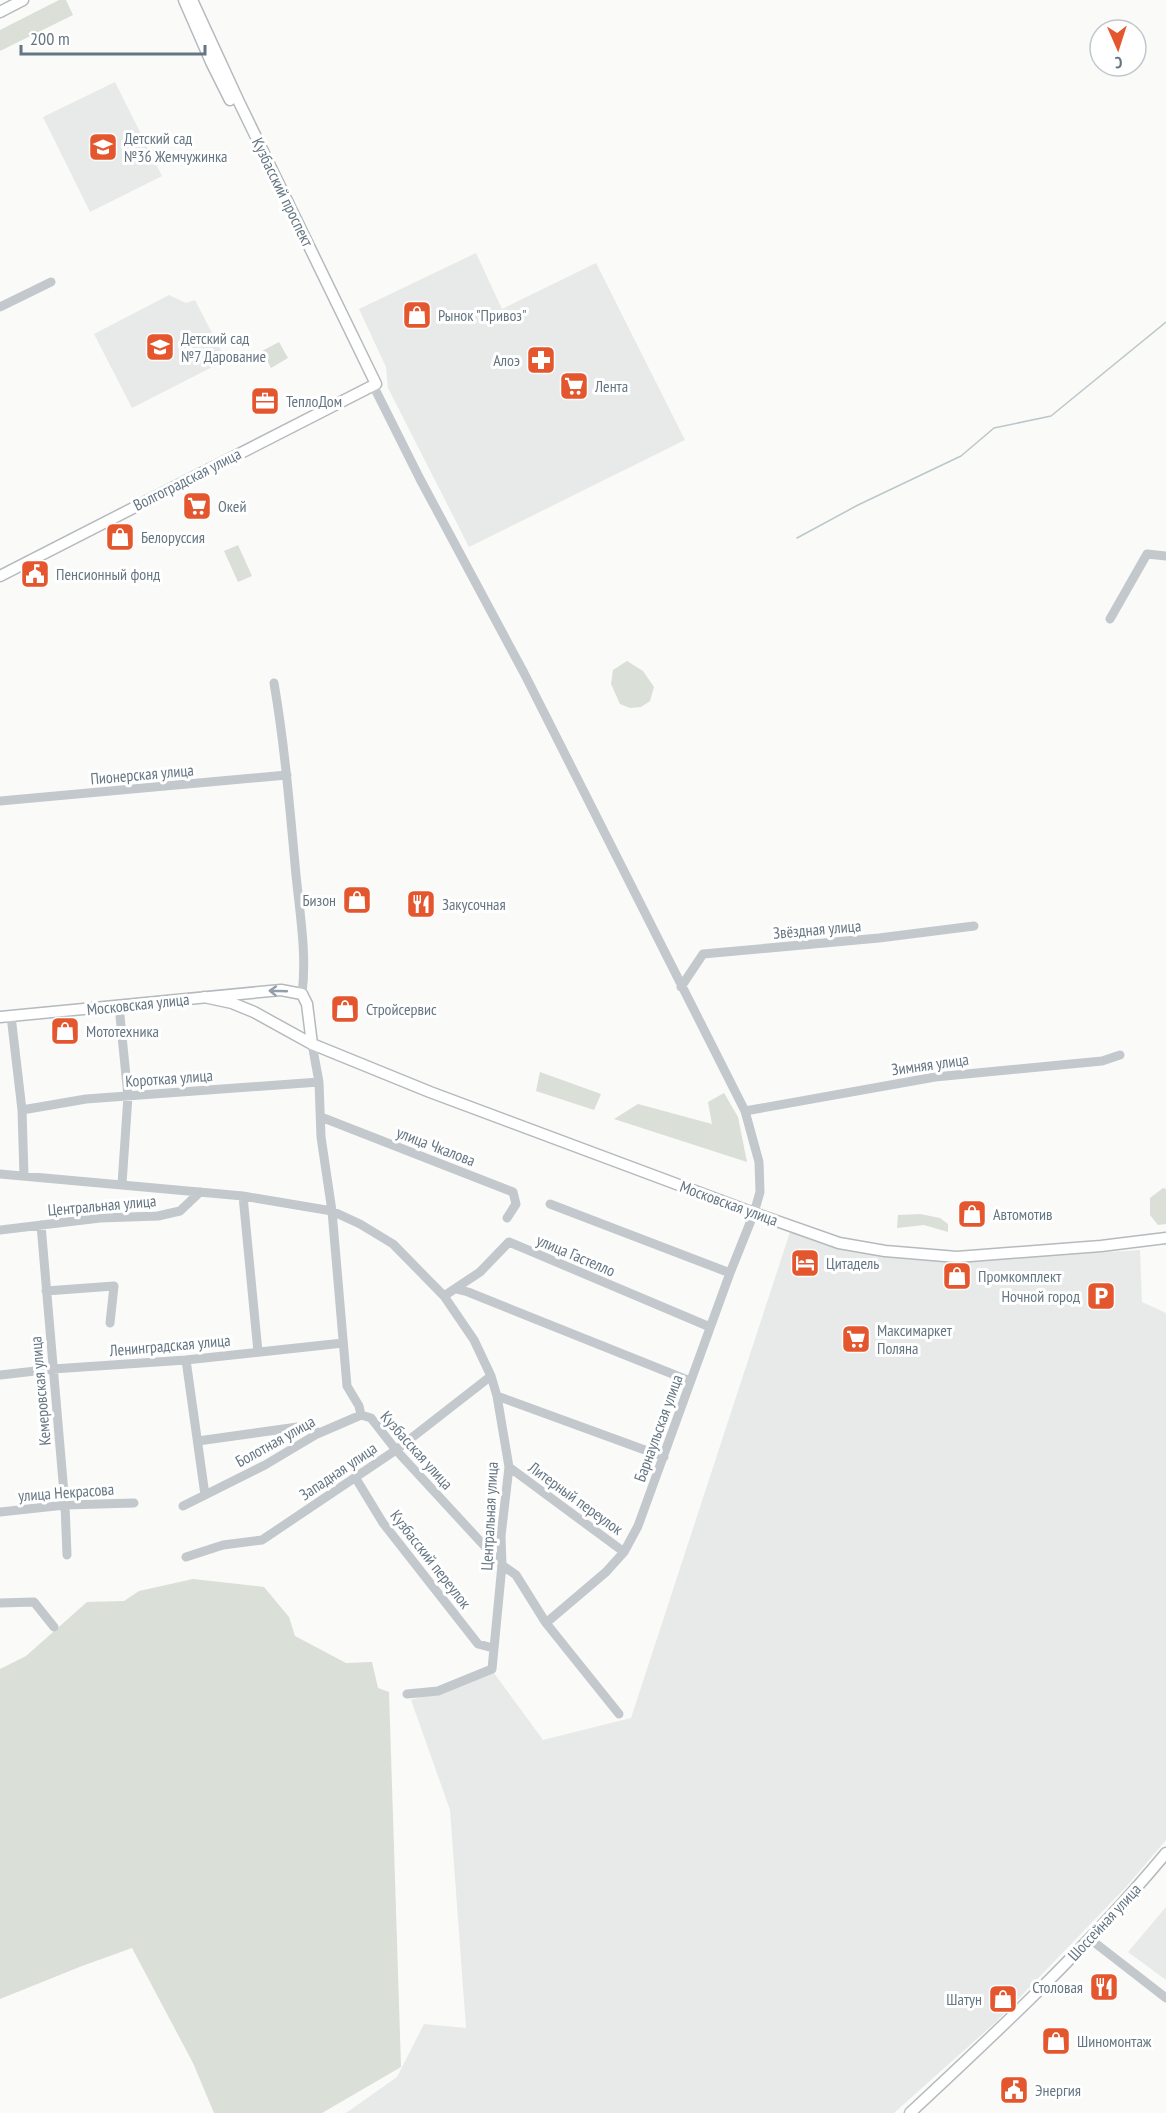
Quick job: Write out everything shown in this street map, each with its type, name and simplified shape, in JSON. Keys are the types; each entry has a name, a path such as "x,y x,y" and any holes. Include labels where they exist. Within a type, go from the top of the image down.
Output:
{"main road":[{"path":"0,7 14,0"},
{"path":"0,12 23,0"},
{"path":"0,570 373,382 211,62 184,0"},
{"name":"Кузбасский проспект","path":"192,0 373,382"},
{"name":"Волгоградская улица","path":"0,576 373,382"},
{"name":"Московская улица","path":"5,1017 253,992 281,990 302,994"},
{"path":"253,992 249,996 248,1004 254,1012"},
{"path":"302,994 307,1004 312,1044"},
{"name":"Московская улица","path":"204,997 232,1003 254,1012 312,1044 430,1092 754,1213 839,1242 885,1251 934,1256 1000,1254 1166,1238"},
{"path":"294,1035 303,1033 310,1024"},
{"name":"Шоссейная улица","path":"910,2113 994,2035 1090,1939 1166,1853"}],"street":[{"path":"0,307 51,282"},
{"name":"Барнаульская улица","path":"373,382 458,543 469,571 524,672 745,1111 759,1162 760,1192 754,1213 638,1526 624,1552 606,1572 546,1623"},
{"path":"1110,618 1147,554 1166,556"},
{"path":"274,683 287,775 303,933 305,973 302,994"},
{"name":"Пионерская улица","path":"0,801 287,775"},
{"name":"Звёздная улица","path":"681,987 703,954 879,938 974,926"},
{"path":"119,1006 128,1096 122,1184"},
{"path":"5,1017 22,1110 24,1176"},
{"name":"Кузбасская улица","path":"312,1044 319,1082 321,1137 332,1211 347,1386 359,1406 361,1415 371,1418 396,1450 502,1565 516,1575 546,1623 619,1714"},
{"name":"Зимняя улица","path":"745,1111 935,1077 1101,1061 1120,1055"},
{"name":"Короткая улица","path":"22,1110 86,1099 319,1082"},
{"name":"улица Чкалова","path":"321,1117 513,1192 516,1204 507,1218"},
{"name":"Центральная улица","path":"0,1174 243,1196 332,1211 360,1224 393,1244 444,1296 474,1340 491,1376 497,1396 509,1467 501,1536 502,1565 492,1669 438,1691 407,1694"},
{"name":"Центральная улица","path":"0,1230 100,1218 158,1216 180,1210 200,1192"},
{"path":"243,1196 258,1352"},
{"path":"550,1204 730,1273"},
{"name":"Кемеровская улица","path":"40,1225 65,1505 67,1555"},
{"name":"улица Гастелло","path":"444,1296 480,1272 509,1242 710,1327"},
{"path":"46,1291 114,1286 110,1323"},
{"path":"456,1289 690,1381"},
{"name":"Ленинградская улица","path":"0,1375 186,1360 343,1343"},
{"path":"186,1360 205,1495"},
{"name":"Западная улица","path":"186,1557 223,1545 262,1540 396,1450 491,1376"},
{"path":"497,1396 664,1457"},
{"name":"Болотная улица","path":"183,1506 265,1465 317,1434 361,1415"},
{"path":"198,1441 312,1425 317,1434"},
{"name":"Литерный переулок","path":"509,1467 624,1552"},
{"name":"Кузбасский переулок","path":"355,1477 383,1522 478,1644 493,1648"},
{"name":"улица Некрасова","path":"0,1512 65,1505 134,1503"},
{"path":"0,1603 34,1602 54,1627"},
{"path":"1090,1939 1166,1998"}],"shaded area":[{"path":"59,0 66,0 73,15 0,51 0,30"},
{"name":"Детский сад №36 Жемчужинка","path":"115,82 162,176 90,212 43,117"},
{"path":"476,253 502,309 596,263 685,440 469,547 388,388 386,367 359,309"},
{"name":"Детский сад №7 Дарование","path":"169,295 186,303 195,300 226,360 132,408 94,334"},
{"path":"279,342 288,358 271,368 262,351"},
{"path":"238,545 252,576 238,582 224,551"},
{"path":"627,661 643,671 654,687 650,701 641,707 630,708 620,704 611,684 613,670"},
{"path":"540,1072 601,1094 594,1110 536,1091"},
{"path":"724,1093 738,1117 747,1162 614,1119 638,1104 712,1124 708,1102"},
{"path":"1163,1188 1166,1189 1166,1224 1158,1225 1150,1215 1150,1198"},
{"path":"920,1214 940,1218 948,1224 948,1232 924,1225 897,1228 898,1215"},
{"path":"790,1232 904,1259 948,1262 1140,1250 1142,1302 1166,1313 1166,1840 1127,1886 997,2021 894,2113 346,2113 397,2077 424,2024 466,2028 450,1810 411,1700 494,1673 543,1740 631,1718"},
{"path":"193,1579 264,1587 289,1617 295,1636 346,1663 372,1662 378,1688 389,1692 401,2067 322,2113 214,2113 193,2063 132,1948 0,1999 0,1669 26,1656 87,1602 124,1601 139,1591"},
{"path":"1166,1907 1166,1980 1128,1952"}],"waterway":[{"path":"797,538 858,505 961,456 994,428 1051,416 1166,322"}],"place":[{"name":"Детский сад №36 Жемчужинка","path":"103,147"},
{"name":"Рынок \"Привоз\"","path":"417,315"},
{"name":"Детский сад №7 Дарование","path":"160,347"},
{"name":"Алоэ","path":"541,360"},
{"name":"Лента","path":"574,386"},
{"name":"ТеплоДом","path":"265,401"},
{"name":"Окей","path":"197,506"},
{"name":"Белоруссия","path":"120,537"},
{"name":"Пенсионный фонд","path":"35,574"},
{"name":"Бизон","path":"357,900"},
{"name":"Закусочная","path":"421,904"},
{"name":"Стройсервис","path":"345,1009"},
{"name":"Мототехника","path":"65,1031"},
{"name":"Автомотив","path":"972,1214"},
{"name":"Цитадель","path":"805,1263"},
{"name":"Промкомплект","path":"957,1276"},
{"name":"Ночной город","path":"1101,1296"},
{"name":"Максимаркет Поляна","path":"856,1339"},
{"name":"Столовая","path":"1104,1987"},
{"name":"Шатун","path":"1003,1999"},
{"name":"Шиномонтаж","path":"1056,2041"},
{"name":"Энергия","path":"1014,2090"}]}
